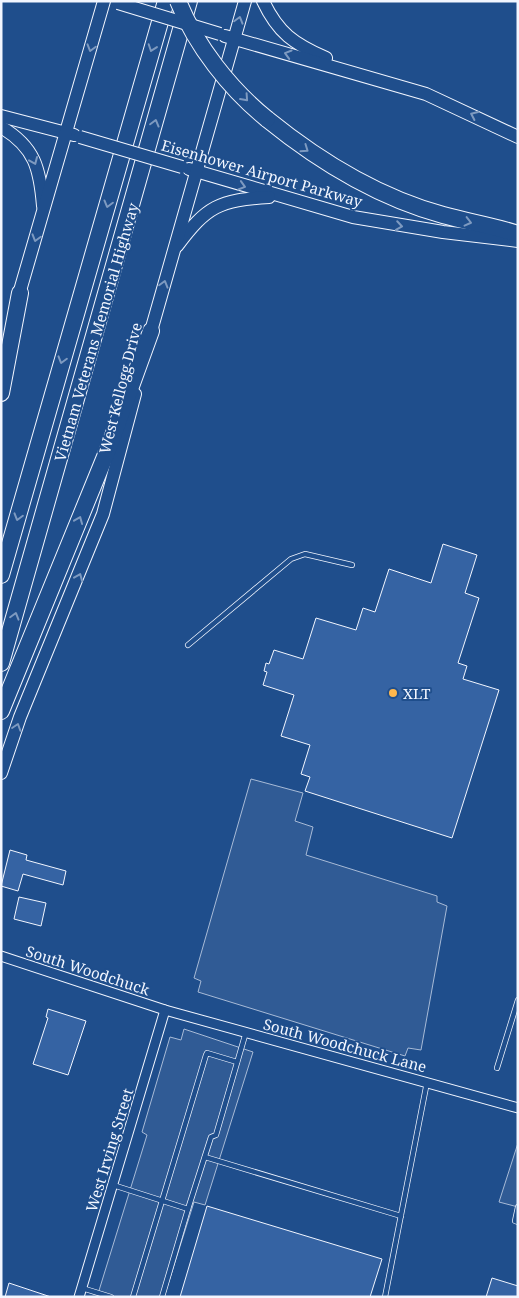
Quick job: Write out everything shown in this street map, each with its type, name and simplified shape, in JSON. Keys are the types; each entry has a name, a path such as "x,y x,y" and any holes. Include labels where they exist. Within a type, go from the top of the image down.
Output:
{"highway":[{"name":"Vietnam Veterans Memorial Highway","path":"1,575 166,1"},
{"path":"178,1 192,31 210,57 249,103 304,149 357,182 419,208 518,234"},
{"name":"Vietnam Veterans Memorial Highway","path":"1,663 189,1"},
{"path":"1,393 20,293"},
{"path":"1,711 109,447 151,331"}],"main road":[{"path":"1,354 44,214 104,1"},
{"name":"West Kellogg Drive","path":"1,773 20,717 83,567 103,514 119,459 151,331 245,1"},
{"path":"263,1 281,31 292,41 369,77"},
{"path":"114,2 234,39 426,94 518,137"},
{"name":"Eisenhower Airport Parkway","path":"1,116 67,133 294,201 382,223 518,241"},
{"path":"1,127 22,142 32,155 41,179 44,214"},
{"path":"173,252 194,224 220,204 234,200 271,197 294,201"}],"street":[{"name":"South Woodchuck","path":"1,956 165,1010"},
{"name":"South Woodchuck Lane","path":"165,1010 518,1108"},
{"name":"West Irving Street","path":"81,1292 165,1010"}],"lane":[{"path":"188,645 291,558 305,554 352,565"},
{"path":"497,1068 518,1000"},
{"path":"162,1297 211,1137 216,1135 246,1032"},
{"path":"133,1297 206,1055 207,1053 237,1062"},
{"path":"385,1297 427,1082"},
{"path":"205,1157 400,1216"},
{"path":"113,1185 188,1209"},
{"path":"518,1207 515,1221 518,1222"},
{"path":"81,1292 111,1297"}],"shaded area":[{"path":"251,779 303,793 295,821 313,827 306,855 437,896 437,902 447,906 421,1050 408,1048 405,1056 198,992 201,981 194,978"},
{"path":"184,1029 253,1052 205,1205 194,1202 164,1297 97,1297 147,1135 142,1132 170,1037 181,1040"},
{"path":"518,1143 518,1207 499,1202"}],"building":[{"name":"XLT","path":"443,544 477,555 465,593 479,598 458,663 467,666 463,679 499,690 452,838 305,791 310,777 301,774 310,745 281,736 294,695 263,685 267,672 264,671 266,663 269,664 274,650 303,659 316,618 356,630 363,608 375,612 389,569 431,583"},
{"path":"10,850 27,855 26,860 66,871 63,885 23,874 18,891 1,886"},
{"path":"19,897 46,903 41,926 14,919"},
{"path":"48,1009 86,1021 68,1075 33,1064 48,1018 46,1017"},
{"path":"207,1206 382,1259 370,1297 180,1297"},
{"path":"492,1278 518,1286 518,1297 486,1297"},
{"path":"9,1283 51,1297 5,1297"}],"place":[{"name":"XLT","path":"393,693"}]}
